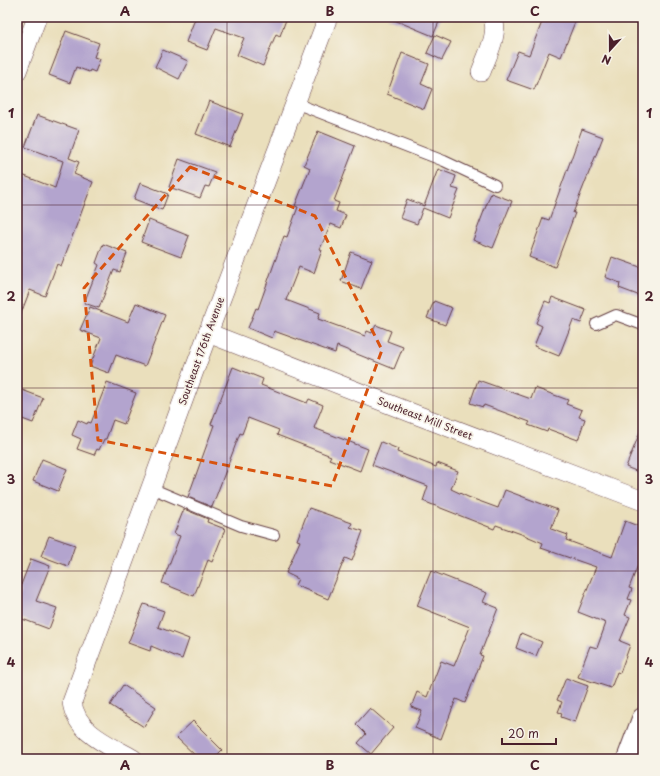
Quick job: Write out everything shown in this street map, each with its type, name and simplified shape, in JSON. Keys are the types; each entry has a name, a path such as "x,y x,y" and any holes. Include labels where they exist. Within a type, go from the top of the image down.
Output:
{"street":[{"path":"17,71 37,17"},
{"name":"Southeast 176th Avenue","path":"133,759 93,736 81,725 73,711 72,702 208,333 328,17"},
{"path":"481,72 494,38 495,22 493,17"},
{"name":"Southeast Mill Street","path":"208,333 424,418 643,501"},
{"path":"628,759 643,719"}],"lane":[{"path":"295,103 444,161 495,185"},
{"path":"596,324 616,315 643,325"},
{"path":"151,488 241,526 274,534"}],"highlighted area":[{"path":"190,167 315,216 382,350 332,486 98,440 84,288"}],"building":[{"path":"192,17 287,17 280,36 276,34 263,66 237,55 244,38 216,28 207,50 186,42 195,19"},
{"path":"387,17 441,17 433,36"},
{"path":"544,17 577,17 561,57 549,52 534,90 506,80 518,51 529,55"},
{"path":"66,31 99,43 94,57 100,59 95,72 90,70 89,72 76,67 70,83 49,75"},
{"path":"435,35 451,42 442,60 427,53"},
{"path":"163,50 188,61 179,79 155,67"},
{"path":"402,53 429,64 421,84 432,89 424,109 387,94"},
{"path":"209,101 243,114 230,147 196,134"},
{"path":"37,115 79,130 69,158 79,162 74,174 93,182 61,266 57,264 45,296 30,290 18,321 17,173 55,188 63,161 25,147"},
{"path":"582,129 603,137 573,213 575,213 555,267 529,257 543,218 549,220"},
{"path":"318,131 355,146 334,201 339,203 336,211 346,215 341,228 331,224 320,249 322,250 314,273 299,267 286,300 320,313 318,319 365,336 367,331 372,333 376,325 391,331 387,341 403,347 394,369 337,346 335,353 274,331 272,338 248,328 256,308 258,309 284,236 287,237 298,207 295,206 310,168 304,165"},
{"path":"179,159 215,172 209,187 205,186 200,198 169,187"},
{"path":"438,169 456,176 452,188 459,190 448,218 423,208 417,224 400,218 407,199 424,206"},
{"path":"140,183 168,194 162,210 134,199"},
{"path":"491,193 512,201 493,248 473,240"},
{"path":"149,220 189,236 181,257 141,242"},
{"path":"103,244 127,253 120,272 114,270 99,308 84,303 99,265 96,263"},
{"path":"351,252 372,260 361,289 341,281"},
{"path":"612,257 643,268 643,297 619,288 620,283 605,277"},
{"path":"552,297 586,310 581,323 573,320 559,356 534,346 542,326 536,323 545,301 550,303"},
{"path":"434,301 452,308 445,325 427,318"},
{"path":"136,303 165,315 145,366 116,355 109,373 90,366 101,338 80,330 90,307 128,322"},
{"path":"233,367 263,379 261,385 307,403 309,399 323,405 314,428 368,449 360,471 329,459 331,456 277,435 279,430 248,418 242,434 240,433 212,507 188,497 214,425 211,424"},
{"path":"478,380 531,399 535,388 568,400 566,404 582,410 579,417 585,419 578,440 548,429 547,432 528,425 530,422 484,405 483,407 470,403"},
{"path":"107,382 136,393 124,424 113,420 106,439 104,439 99,450 97,449 94,455 77,449 81,439 72,435 78,420 87,424 88,422 91,423"},
{"path":"17,388 43,398 33,423 17,417"},
{"path":"643,427 643,474 626,467"},
{"path":"381,442 398,449 397,452 436,467 437,463 458,471 451,489 468,497 498,508 505,490 558,510 551,529 568,535 566,540 612,557 625,521 643,528 643,552 629,588 632,589 628,599 631,600 625,615 630,617 620,641 630,645 620,673 617,672 611,688 578,677 590,646 597,648 606,623 578,612 596,567 541,548 543,543 524,535 496,525 494,529 423,501 428,486 372,465"},
{"path":"42,459 67,469 58,491 33,481"},
{"path":"309,508 352,523 350,527 363,531 352,561 345,558 328,599 295,585 298,579 286,573 300,541 297,540"},
{"path":"184,509 208,519 207,522 225,529 212,562 208,560 194,596 162,583 180,536 174,534"},
{"path":"49,536 75,545 68,566 41,556"},
{"path":"31,559 50,566 36,601 57,608 49,629 17,617 17,603 21,591 19,590"},
{"path":"431,571 487,593 483,602 498,608 480,655 483,656 465,703 456,699 441,739 415,728 422,711 411,707 417,692 427,697 441,661 454,666 470,627 417,606"},
{"path":"144,604 164,611 158,627 189,639 182,659 151,646 150,651 128,643"},
{"path":"521,633 542,642 536,656 516,648"},
{"path":"566,678 588,686 575,722 561,717 562,713 558,712 562,702 557,700"},
{"path":"123,685 156,707 144,727 110,705"},
{"path":"370,708 393,728 371,754 358,743 366,734 356,724"},
{"path":"193,721 222,750 213,759 199,759 176,737"}]}
